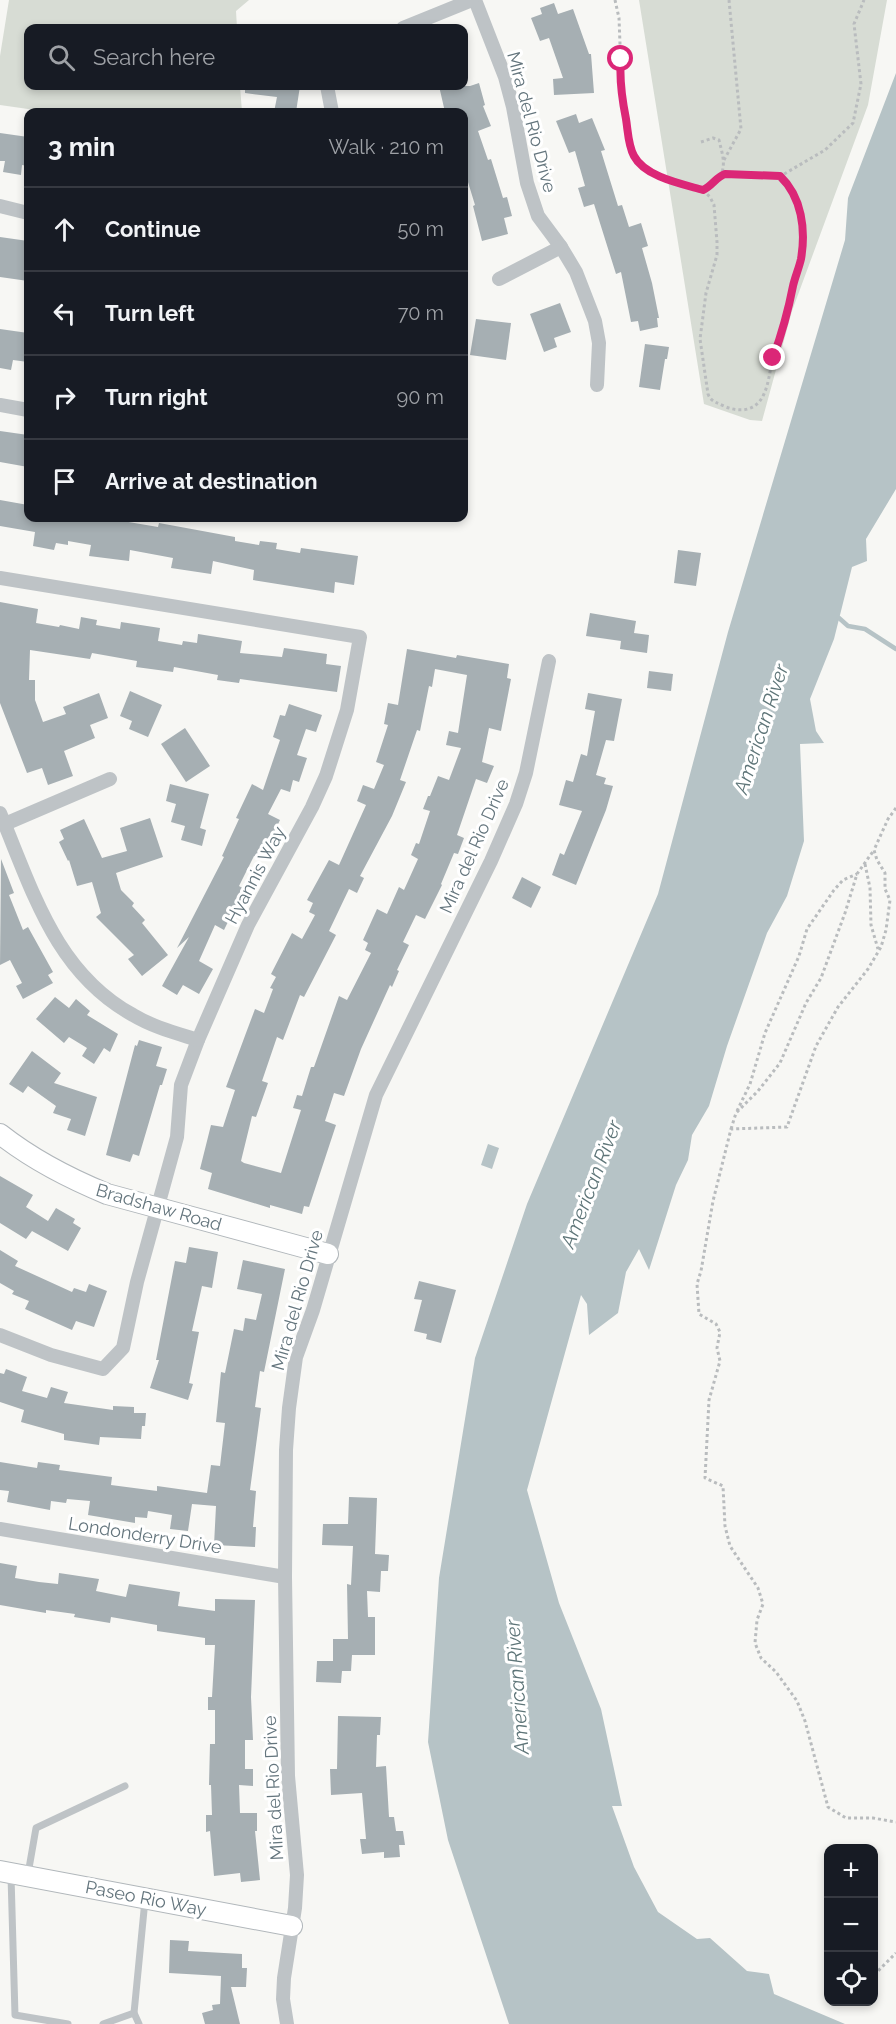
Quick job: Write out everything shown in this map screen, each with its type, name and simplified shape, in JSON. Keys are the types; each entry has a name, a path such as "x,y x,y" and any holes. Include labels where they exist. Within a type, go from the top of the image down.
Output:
{"street":[{"path":"413,24 474,0"},
{"name":"Mira del Rio Drive","path":"474,0 505,77 513,107 524,172 538,216 561,246 586,296 595,321 599,343 597,385"},
{"path":"328,90 331,108"},
{"path":"0,206 24,212"},
{"path":"499,279 561,246"},
{"path":"0,405 24,409"},
{"name":"Hyannis Way","path":"0,578 360,637 347,710 326,776 312,807 248,925 181,1085 177,1137 156,1208 123,1348 103,1370 51,1355 0,1335"},
{"name":"Mira del Rio Drive","path":"286,2024 283,1999 284,1978 297,1875 288,1776 285,1577 286,1450 296,1357 313,1310 376,1095 491,861 516,804 526,773 549,661"},
{"path":"110,779 2,819 50,929 78,972 117,1006 135,1016 198,1040"},
{"name":"Bradshaw Road","path":"0,1134 39,1162 107,1194 328,1254"},
{"name":"Londonderry Drive","path":"0,1529 285,1577"},
{"name":"Paseo Rio Way","path":"13,1874 292,1926"}],"lane":[{"path":"68,2024 15,2015 13,1874 36,1828 124,1786"},
{"path":"139,2024 134,2013 146,1897"},
{"path":"103,2024 134,2013"}],"path":[{"path":"615,0 619,18 622,96 631,148 635,158 655,175 703,190 714,205 717,255 706,293 700,339 710,399 729,408 743,410 758,403 765,392 773,358 788,317 804,233 794,196 780,176"},
{"path":"724,160 741,129 729,0"},
{"path":"721,176 780,176 825,150 853,123 861,84 854,24 864,0"},
{"path":"701,142 713,138 718,140 724,160 721,176 703,190"},
{"path":"736,1113 769,1078 789,1044 806,1004 821,978 857,874 874,850 888,819 896,808"},
{"path":"731,1129 787,1127 816,1046 838,1007 868,969 879,950 886,930 890,900 885,889 885,873 877,861 874,850"},
{"path":"864,862 870,888 871,926 879,950"},
{"path":"857,874 843,880 807,929 799,956 765,1033 750,1084 731,1129 713,1201 697,1284 699,1314 717,1324 720,1332 717,1348 720,1361 709,1400 705,1478 723,1486 725,1526 730,1546 758,1588 762,1604 757,1620 755,1643 760,1659 776,1672 797,1701 805,1721 828,1807 846,1818 873,1818 896,1822"},
{"path":"878,1970 896,1953"}],"shaded area":[{"path":"9,0 249,0 236,11 237,24 24,24 24,90 240,90 242,108 24,108 0,105 0,56"},
{"path":"639,0 887,0 868,105 792,311 762,421 750,420 704,404"}],"water":[{"name":"American River","path":"896,73 896,489 866,539 867,561 852,567 834,639 810,699 816,731 824,743 800,744 804,841 787,896 767,933 727,1046 709,1106 692,1135 688,1160 676,1185 649,1270 639,1249 626,1272 618,1313 589,1335 587,1304 581,1295 527,1490 559,1603 601,1709 622,1806 612,1806 634,1867 658,1912 697,1939 710,1938 747,1971 769,1974 774,1994 845,2024 509,2024 448,1840 428,1742 439,1578 475,1358 527,1204 658,894 728,632 845,240 848,198"},
{"path":"488,1144 499,1148 492,1169 481,1165"}],"building":[{"path":"554,3 558,14 573,9 589,54 591,54 594,93 554,95 553,79 563,78 549,38 540,41 531,18 542,14 540,8"},
{"path":"479,83 485,105 483,106 491,126 478,131 488,160 491,159 503,198 507,197 512,216 504,218 508,234 482,241 468,182 468,108 444,108 440,90 468,90 470,86"},
{"path":"245,90 299,90 297,108 275,108 277,97 245,93"},
{"path":"576,114 579,123 592,118 605,150 601,151 618,206 622,205 629,227 641,223 648,246 642,248 652,283 659,318 657,318 658,327 640,331 638,321 631,322 621,272 616,274 594,204 584,207 578,188 585,186 575,151 569,153 556,121"},
{"path":"0,133 24,136 24,165 22,165 21,175 3,172 5,161 0,161"},
{"path":"0,237 24,240 24,280 0,277"},
{"path":"560,303 571,332 554,338 557,347 544,352 530,314"},
{"path":"476,319 511,323 506,360 470,355"},
{"path":"0,329 24,332 24,361 13,360 11,370 0,368"},
{"path":"645,344 669,347 660,390 639,387"},
{"path":"0,431 24,434 24,466 0,462"},
{"path":"0,500 24,504 24,522 129,522 158,527 159,523 235,537 235,541 259,545 260,541 277,543 276,549 300,553 301,548 358,556 354,585 335,582 334,593 253,580 254,570 213,561 211,574 171,568 173,558 130,550 129,561 89,556 91,545 68,541 68,545 56,543 54,550 33,546 35,532 0,526"},
{"path":"678,550 701,553 696,586 674,583"},
{"path":"0,602 38,609 36,623 59,627 60,625 79,629 81,617 97,620 96,625 120,629 121,622 160,628 158,641 182,645 183,641 197,643 198,634 242,641 240,653 282,657 284,648 327,654 326,664 341,666 337,692 240,679 239,683 217,680 218,675 174,667 173,672 136,667 137,661 92,653 90,659 30,650 29,680 35,680 35,700 43,722 66,714 63,707 99,693 108,718 90,725 95,738 64,751 73,776 48,785 42,768 27,773 0,703"},
{"path":"590,613 636,621 634,633 649,635 647,653 620,649 621,641 586,636"},
{"path":"407,649 509,664 507,678 511,679 501,731 489,728 482,762 494,766 487,783 476,779 457,835 464,838 458,854 454,853 442,885 425,919 416,915 403,942 409,945 392,987 390,985 361,1049 344,1096 334,1093 325,1121 336,1125 309,1207 304,1206 302,1214 270,1205 270,1208 208,1189 212,1173 200,1169 211,1125 223,1127 235,1090 226,1087 255,1009 264,1013 273,989 270,988 276,977 271,974 292,933 302,939 315,915 309,912 313,903 307,900 329,860 339,865 366,805 357,801 363,785 374,789 384,765 376,762 388,725 384,724 388,703 398,705","holes":["435,669 467,675 458,733 449,731 446,745 461,748 449,780 438,776 428,796 423,809 430,811 419,844 416,843 411,855 418,859 404,890 399,887 387,914 377,909 363,940 368,943 365,950 371,953 347,1000 339,996 302,1096 297,1095 293,1108 301,1110 281,1173 244,1163 241,1161 252,1116 256,1117 268,1083 262,1081 277,1037 283,1040 300,995 304,997 336,935 329,931 349,889 357,893 364,878 360,876 392,816 406,782 400,780 417,730 420,731 429,686 432,687"]},
{"path":"649,671 673,674 671,691 647,688"},
{"path":"130,691 162,705 148,737 129,729 132,721 120,716"},
{"path":"588,693 622,699 614,741 606,740 596,775 606,778 604,784 613,786 606,810 576,885 552,875 560,853 564,855 582,811 559,805 566,780 573,782 581,754 587,756 595,711 585,709"},
{"path":"289,704 322,715 316,732 306,729 297,755 307,758 299,782 293,780 290,792 281,789 268,814 280,820 261,859 254,856 239,886 244,889 224,930 215,925 199,961 213,969 199,994 183,985 177,995 162,986 189,937 177,948 224,857 222,856 239,819 236,818 252,784 263,790 280,740 273,737 280,715 285,716"},
{"path":"185,728 210,766 186,782 161,744"},
{"path":"170,784 209,794 200,828 206,830 202,846 181,840 185,826 171,822 176,804 166,801"},
{"path":"150,818 163,857 116,873 121,890 134,903 132,906 145,920 142,923 168,955 142,976 128,959 134,955 96,917 101,913 92,882 77,886 69,860 59,842 64,839 60,830 84,819 102,858 127,851 120,828"},
{"path":"1,859 14,893 9,895 23,930 28,927 53,972 48,975 53,983 23,999 16,986 22,983 10,960 0,965"},
{"path":"522,877 541,887 531,908 512,898"},
{"path":"55,997 69,1008 76,999 90,1011 87,1015 118,1034 110,1052 104,1048 94,1064 82,1056 87,1048 69,1037 64,1043 36,1019"},
{"path":"139,1040 162,1047 156,1066 167,1069 139,1156 133,1154 130,1162 106,1155 135,1045 137,1046"},
{"path":"32,1051 61,1073 54,1083 97,1097 85,1136 67,1130 71,1119 53,1113 56,1106 28,1086 23,1093 9,1084"},
{"path":"0,1176 33,1195 26,1207 48,1221 56,1208 75,1219 73,1223 81,1228 68,1251 32,1231 26,1239 0,1223"},
{"path":"189,1247 218,1252 212,1288 202,1286 192,1331 199,1332 189,1383 193,1384 188,1400 150,1388 159,1360 156,1360 175,1261 186,1263"},
{"path":"0,1250 18,1261 15,1266 72,1292 74,1288 86,1292 89,1284 107,1291 94,1327 76,1321 72,1330 25,1309 29,1301 12,1294 14,1291 0,1283"},
{"path":"243,1260 285,1269 264,1372 260,1371 255,1407 261,1408 250,1490 256,1491 253,1527 256,1527 255,1547 214,1545 216,1506 192,1504 188,1531 170,1529 172,1515 148,1511 147,1518 135,1517 135,1523 88,1515 90,1501 67,1499 66,1503 51,1501 50,1510 7,1502 9,1491 0,1490 0,1462 37,1468 38,1462 60,1465 59,1470 112,1477 111,1485 157,1491 157,1486 207,1493 211,1465 220,1466 225,1423 216,1422 221,1372 225,1373 234,1329 243,1331 245,1318 256,1320 262,1294 237,1289"},
{"path":"419,1281 456,1290 441,1343 426,1339 427,1334 414,1331 422,1300 414,1299"},
{"path":"6,1369 27,1377 22,1391 47,1398 51,1387 68,1392 64,1403 113,1410 113,1406 134,1407 134,1413 146,1413 141,1439 100,1437 99,1445 64,1440 64,1434 21,1422 24,1410 0,1402 0,1373 4,1374"},
{"path":"349,1497 377,1498 375,1554 389,1555 388,1571 381,1571 380,1592 367,1591 368,1617 375,1617 375,1655 352,1655 351,1671 342,1671 341,1683 316,1682 317,1661 333,1661 333,1639 348,1639 347,1584 351,1585 353,1546 322,1545 323,1524 348,1524"},
{"path":"0,1563 17,1566 15,1578 58,1584 59,1573 99,1579 96,1591 126,1597 129,1584 180,1592 178,1606 215,1611 215,1599 255,1600 251,1697 253,1740 245,1740 245,1769 253,1769 253,1786 239,1785 240,1813 257,1813 257,1831 255,1831 260,1880 241,1882 240,1873 214,1876 210,1831 206,1832 206,1815 212,1815 211,1785 209,1785 210,1744 215,1744 215,1710 208,1710 208,1697 212,1697 215,1645 205,1645 205,1638 157,1631 157,1625 111,1617 110,1623 74,1617 75,1614 46,1610 46,1613 0,1605"},
{"path":"338,1716 381,1717 380,1735 377,1735 376,1767 386,1766 389,1817 394,1817 396,1831 403,1831 405,1845 399,1845 400,1857 384,1858 384,1852 362,1854 360,1839 366,1839 362,1793 331,1795 330,1769 337,1769"},
{"path":"170,1940 189,1941 188,1951 242,1954 242,1968 247,1968 246,1987 231,1987 240,2024 205,2024 202,2013 213,2010 212,2005 220,2004 221,1976 169,1973"}],"waterway":[{"path":"839,618 848,626 865,629 896,649"}],"route":[{"path":"621,59 622,96 629,137 635,158 640,164 664,179 703,190 715,182 719,176 725,174 780,176 794,196 804,233 788,317 773,358"}]}
